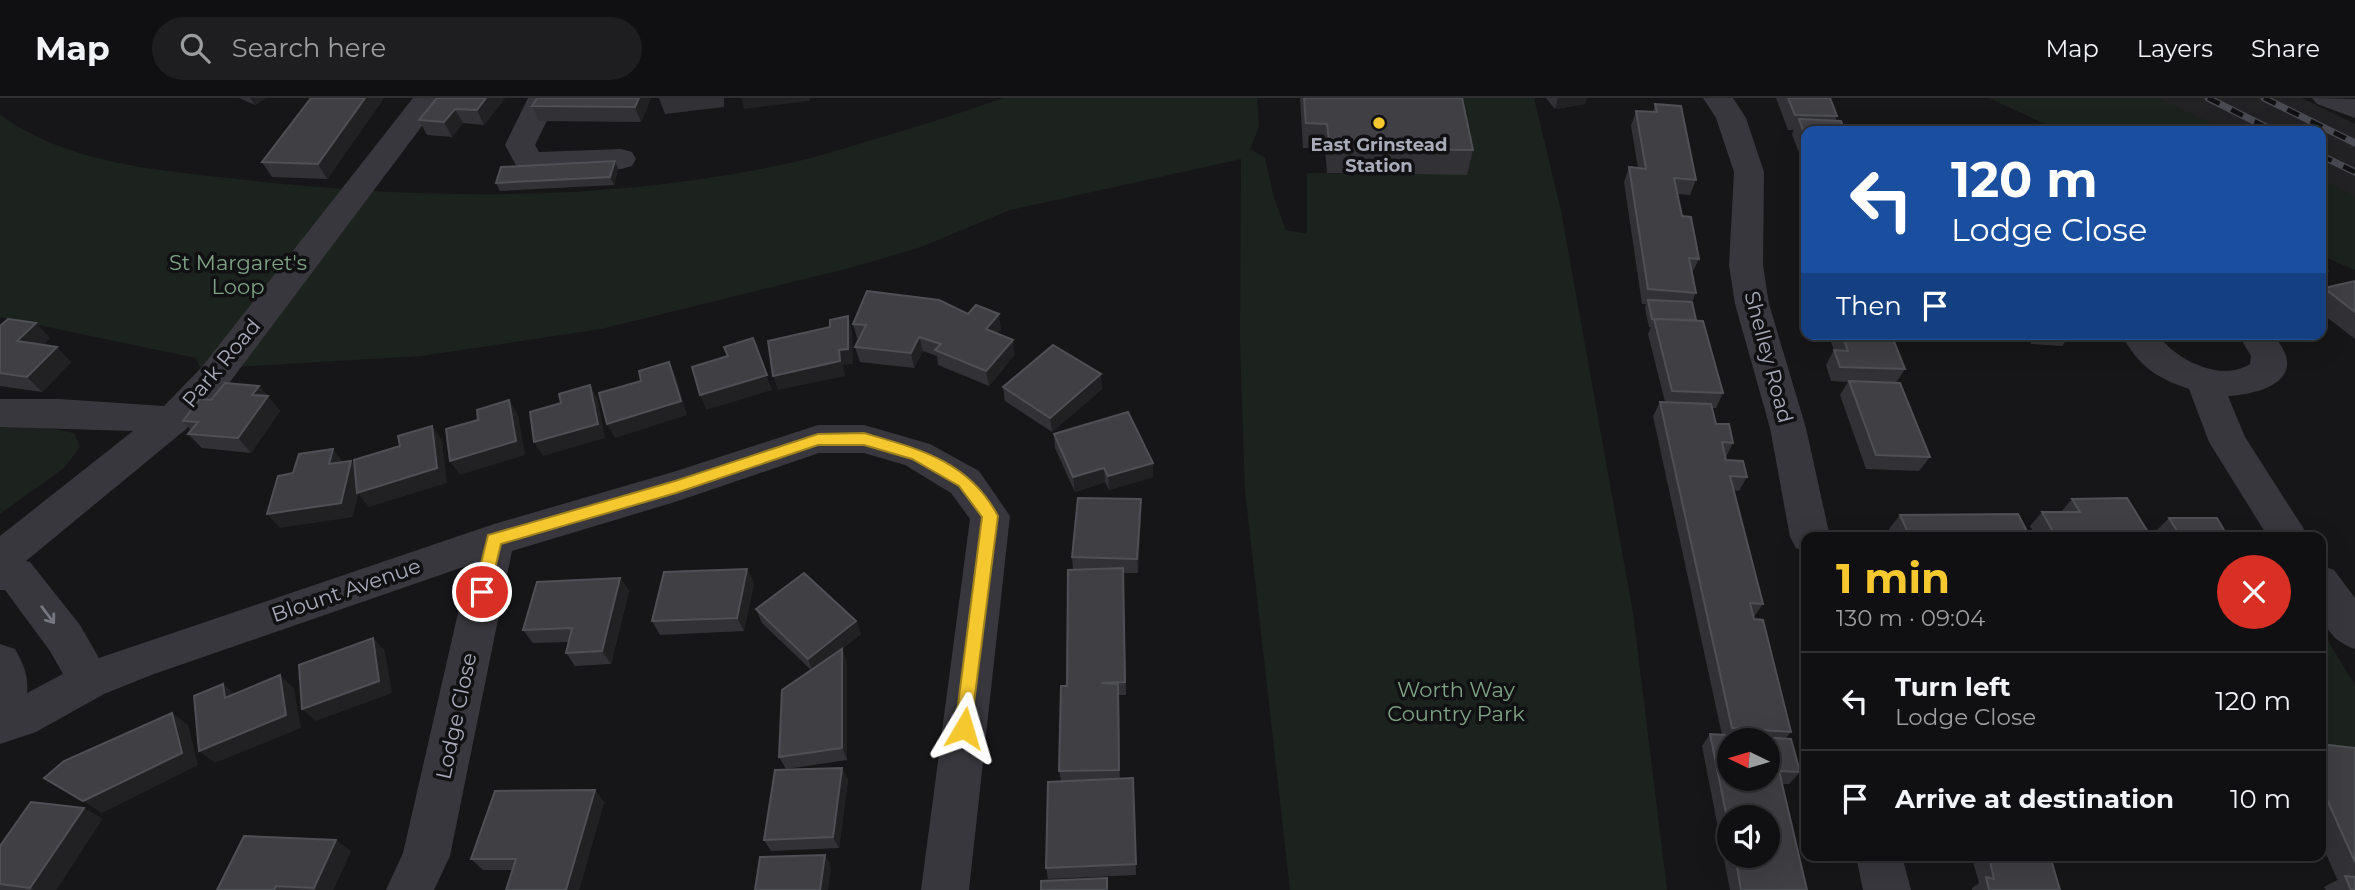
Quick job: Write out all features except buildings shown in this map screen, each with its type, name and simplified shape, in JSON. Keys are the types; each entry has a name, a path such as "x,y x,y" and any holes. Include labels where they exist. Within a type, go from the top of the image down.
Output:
{"street":[{"name":"Park Road","path":"0,557 26,540 172,421 214,377 428,98"},
{"path":"543,98 520,145 529,162 621,159"},
{"name":"Shelley Road","path":"1718,98 1731,118 1749,172 1746,265 1752,304 1788,429 1809,532"},
{"path":"2328,98 2355,110"},
{"path":"2142,340 2149,351 2162,362 2204,381 2243,384 2263,375 2268,367 2265,348 2259,340"},
{"path":"2204,381 2228,442 2286,532"},
{"path":"0,413 60,413 172,421"},
{"name":"Blount Avenue","path":"0,724 22,718 89,681 142,660 494,540 676,487 818,439 864,439 917,454 965,482 990,516 944,890"},
{"name":"Lodge Close","path":"410,890 426,856 494,540"},
{"path":"0,573 16,574 65,638 89,681"},
{"path":"2326,590 2355,631"},
{"path":"0,662 7,673 7,692 0,711"},
{"path":"1880,861 1886,890"}],"shaded area":[{"path":"1989,98 2302,98 2355,124 2355,270 2326,257 2326,126 2050,126"}],"green space":[{"name":"Worth Way Country Park","path":"1003,98 1257,98 1259,127 1250,149 1265,158 1274,198 1286,230 1307,234 1307,173 1467,175 1452,98 1534,98 1561,211 1633,613 1667,890 1290,890 1245,490 1240,343 1241,159 1010,210 921,247 857,266 601,329 421,356 201,369 196,358 0,317 0,115 55,144 114,162 145,168 375,191 514,194 653,185 790,163"},
{"path":"1989,98 2159,98 2218,126 2050,126"},
{"path":"2326,182 2355,196 2355,270 2326,257"},
{"path":"0,425 44,427 74,433 80,447 64,468 0,514"},
{"path":"2326,638 2355,685 2355,747 2326,746"}],"railway":[{"path":"2208,98 2264,126"},
{"path":"2264,98 2321,126"},
{"path":"2326,129 2355,143"},
{"path":"2326,158 2355,172"}],"place":[{"name":"East Grinstead Station","path":"1379,123"}],"route":[{"path":"482,592 494,540 676,487 818,439 864,439 917,454 965,482 990,516 964,728"}],"park label":[{"name":"St Margaret's Loop","path":"238,274"}]}
